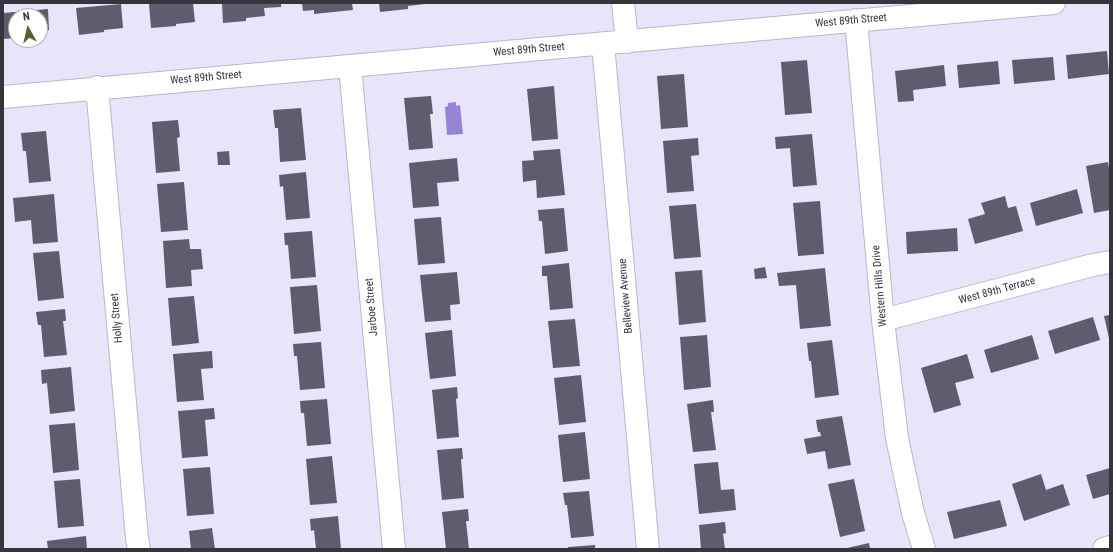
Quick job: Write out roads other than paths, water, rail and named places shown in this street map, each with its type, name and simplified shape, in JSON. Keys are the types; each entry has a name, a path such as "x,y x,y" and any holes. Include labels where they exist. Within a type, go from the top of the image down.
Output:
{"street":[{"path":"623,3 627,42"},
{"name":"West 89th Street","path":"3,97 97,87 627,42 856,20 877,11 1054,3"},
{"name":"Western Hills Drive","path":"856,20 883,320 897,438 913,513 924,549"},
{"name":"Belleview Avenue","path":"603,44 648,549"},
{"name":"Jarboe Street","path":"350,66 394,549"},
{"name":"Holly Street","path":"97,87 139,549"},
{"name":"West 89th Terrace","path":"883,320 1085,267 1110,262"},
{"path":"1104,549 1110,547"}]}
